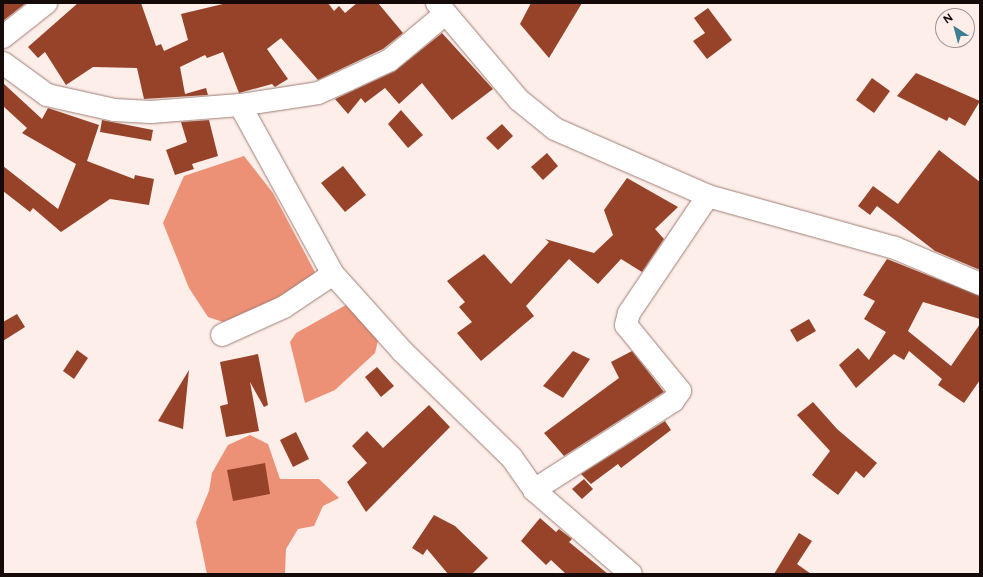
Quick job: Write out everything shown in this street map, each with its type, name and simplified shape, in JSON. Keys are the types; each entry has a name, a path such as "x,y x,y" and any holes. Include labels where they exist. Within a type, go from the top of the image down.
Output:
{"street":[{"path":"3,37 46,3"},
{"path":"3,63 47,95 114,110 151,112 240,105 318,93 390,60 441,9 519,100 555,129 708,196 894,248 980,284"},
{"path":"240,105 333,274 402,351 512,458 534,490 631,574"},
{"path":"534,490 673,401 680,391 626,325 629,313 708,196"},
{"path":"222,336 284,307 333,274"}],"shaded area":[{"path":"244,156 273,193 316,274 272,301 223,322 208,317 189,288 163,223 184,176"},
{"path":"346,305 380,332 375,353 335,390 305,403 290,342 296,333"},
{"path":"250,435 268,444 280,479 319,479 339,498 323,506 314,526 298,529 286,549 285,574 207,574 196,522 209,491 212,473 228,445"}],"building":[{"path":"3,3 26,3 3,21"},
{"path":"78,3 141,3 156,46 161,44 164,51 188,40 181,14 227,3 328,3 334,11 339,6 345,13 357,3 378,3 403,33 383,49 318,80 281,38 267,49 288,79 275,87 272,84 239,93 223,52 207,58 205,55 180,67 185,94 206,88 208,95 144,99 137,68 93,67 66,85 45,52 38,58 28,47"},
{"path":"531,3 582,3 549,58 520,24"},
{"path":"708,8 732,40 707,59 693,41 705,33 694,18"},
{"path":"442,33 493,89 452,120 422,83 399,104 385,88 365,103 361,98 348,114 335,99 395,71"},
{"path":"916,73 980,101 965,126 949,117 947,121 897,96"},
{"path":"872,78 890,91 874,113 856,100"},
{"path":"3,83 42,119 48,108 99,125 87,161 134,179 135,175 154,179 149,205 110,199 61,232 33,208 30,212 3,191 3,166 58,209 76,164 22,133 27,128 3,106"},
{"path":"401,110 423,135 408,148 388,124"},
{"path":"102,120 153,130 151,141 100,132"},
{"path":"209,120 218,156 192,164 194,169 175,175 166,150 187,142 181,122"},
{"path":"502,124 513,136 498,150 486,138"},
{"path":"939,150 980,182 980,270 935,251 877,206 870,215 858,206 873,186 898,204"},
{"path":"547,153 558,166 543,180 531,167"},
{"path":"343,166 366,195 345,212 321,183"},
{"path":"627,178 678,207 655,229 664,239 642,272 621,259 598,284 569,259 526,306 534,316 481,361 457,333 472,322 459,307 465,302 447,281 484,254 511,284 549,242 545,239 594,253 613,235 604,210"},
{"path":"887,259 980,296 980,319 923,302 908,331 951,366 980,324 980,380 964,403 938,385 942,379 909,351 904,360 894,354 856,388 839,365 858,348 869,360 886,332 864,319 875,301 863,295"},
{"path":"17,314 25,327 3,341 3,322"},
{"path":"809,319 816,331 797,342 790,330"},
{"path":"77,350 88,358 74,379 63,371"},
{"path":"573,351 590,359 563,398 543,386"},
{"path":"632,351 664,392 564,456 544,433 619,378 611,362"},
{"path":"258,354 268,405 264,407 250,382 259,431 226,437 220,406 228,404 220,362"},
{"path":"377,367 394,386 381,397 365,377"},
{"path":"189,370 183,429 158,421"},
{"path":"813,402 837,429 877,463 864,478 856,471 838,495 812,475 830,451 797,415"},
{"path":"429,405 450,427 366,512 347,482 367,463 352,446 367,431 383,448"},
{"path":"665,421 671,430 621,468 618,464 591,484 581,474"},
{"path":"296,432 309,459 293,467 280,440"},
{"path":"265,463 270,494 233,501 227,470"},
{"path":"584,479 593,489 582,499 572,489"},
{"path":"434,515 455,526 488,558 472,574 448,574 427,549 423,555 412,548"},
{"path":"540,518 556,532 559,529 572,539 569,542 608,574 566,574 551,560 546,565 521,541"},
{"path":"799,533 812,541 797,564 811,574 774,574"}]}
